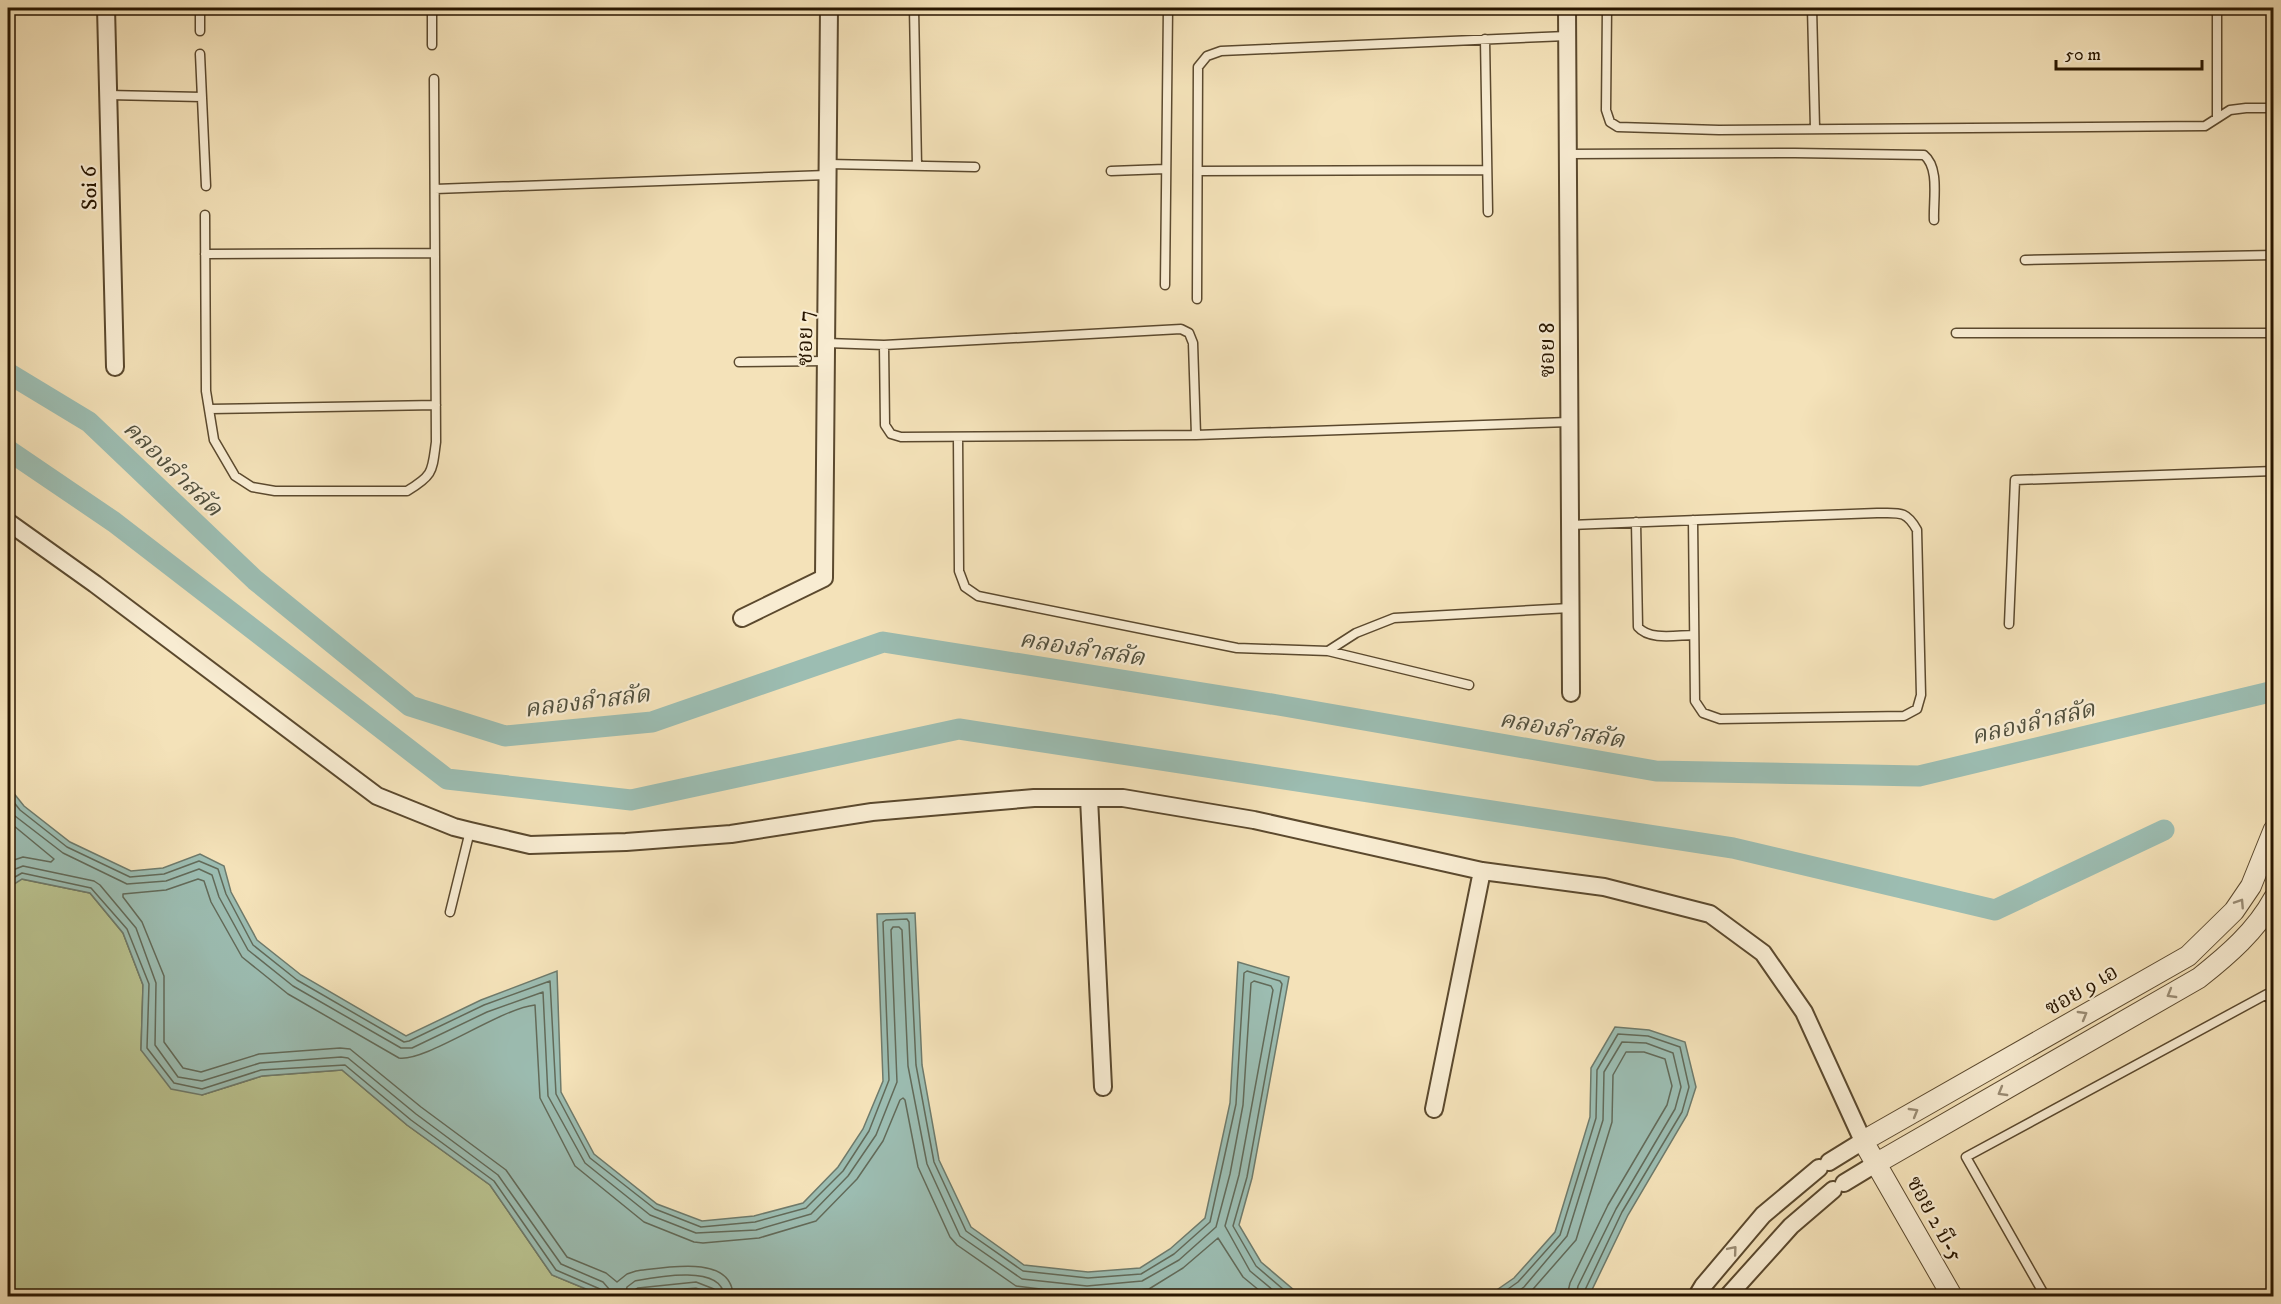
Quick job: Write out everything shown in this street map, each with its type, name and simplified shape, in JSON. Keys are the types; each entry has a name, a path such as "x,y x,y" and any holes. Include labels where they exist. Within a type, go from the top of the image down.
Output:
{"street":[{"name":"Soi 6","path":"106,8 115,367"},
{"name":"ซอย 7","path":"742,618 824,578 829,8"},
{"name":"ซอย 8","path":"1567,8 1571,693"},
{"path":"8,522 377,795 454,827 530,845 626,842 731,834 872,812 1034,798 1123,798 1254,820 1482,871 1604,887 1710,914 1763,953 1804,1011 1863,1141 1824,1165 1763,1215 1697,1296"},
{"path":"1089,798 1103,1088"},
{"name":"ซอย 9 เอ","path":"1863,1141 2188,956 2234,911 2251,886 2274,829"},
{"path":"1434,1109 1482,871"},
{"path":"1728,1296 1791,1226 1839,1187 2199,978 2228,955 2252,930 2274,898"},
{"path":"2188,956 2199,978"},
{"name":"ซอย 2 บี-5","path":"1863,1141 1952,1296"}],"lane":[{"path":"200,8 201,31"},
{"path":"432,8 432,45"},
{"path":"914,8 917,166"},
{"path":"1165,285 1168,8"},
{"path":"1607,8 1606,110 1610,122 1618,127 1719,130 2205,126 2230,110 2274,108"},
{"path":"1812,8 1815,128"},
{"path":"2217,8 2217,118"},
{"path":"1197,299 1198,67 1207,56 1221,51 1567,36"},
{"path":"1485,39 1488,212"},
{"path":"200,54 206,186"},
{"path":"205,215 206,391 214,440 235,476 252,487 275,491 407,491 422,482 432,472 436,442 434,79"},
{"path":"108,95 202,98"},
{"path":"1568,154 1924,155 1933,169 1934,220"},
{"path":"435,189 828,169 975,167"},
{"path":"1111,171 1165,169"},
{"path":"1198,171 1487,170"},
{"path":"205,254 435,253"},
{"path":"2025,260 2274,255"},
{"path":"826,343 884,345 1181,329 1189,333 1193,344 1196,435"},
{"path":"1956,333 2274,333"},
{"path":"884,345 885,425 891,434 901,437 1196,435 1569,422"},
{"path":"739,362 826,361"},
{"path":"210,409 436,405"},
{"path":"958,437 959,570 965,587 978,596 1237,648 1328,651 1469,685"},
{"path":"2009,624 2016,480 2274,471"},
{"path":"1570,525 1636,522 1877,513 1901,513 1911,517 1917,530 1921,695 1917,709 1904,716 1720,719 1703,713 1695,701 1694,520"},
{"path":"1636,522 1638,627 1643,632 1652,635 1694,636"},
{"path":"1328,651 1356,633 1394,618 1570,608"},
{"path":"450,912 470,831"},
{"path":"2045,1296 1966,1157 2267,994 2274,1005"}],"green space":[{"path":"21,879 90,893 123,933 143,985 141,1050 202,1095 262,1076 342,1070 407,1125 490,1185 552,1275 603,1296 8,1296 8,888"},
{"path":"696,1288 717,1296 609,1296"}],"water":[{"path":"8,786 24,806 70,842 131,871 163,868 200,854 224,866 231,892 257,940 301,975 406,1036 481,1000 557,971 561,1092 594,1154 657,1204 702,1221 754,1216 803,1203 838,1167 863,1129 883,1081 877,914 915,913 922,1065 939,1160 971,1227 1024,1265 1088,1272 1140,1268 1170,1249 1205,1218 1230,1103 1238,962 1289,977 1252,1178 1239,1225 1261,1262 1301,1296 717,1296 696,1288 603,1296 552,1275 490,1185 407,1125 342,1070 262,1076 202,1095 171,1089 141,1050 143,985 123,933 90,893 22,879 8,888"},
{"path":"1615,1027 1649,1030 1685,1042 1696,1087 1687,1115 1628,1215 1589,1296 1488,1296 1514,1278 1555,1232 1590,1117 1591,1068"}],"waterway":[{"name":"คลองลำสลัด","path":"8,373 89,422 255,580 410,706 505,736 652,722 883,642 1278,705 1656,771 1919,776 2274,691"},
{"path":"8,450 114,522 447,779 631,800 959,729 1733,848 1995,910 2164,830"}]}
